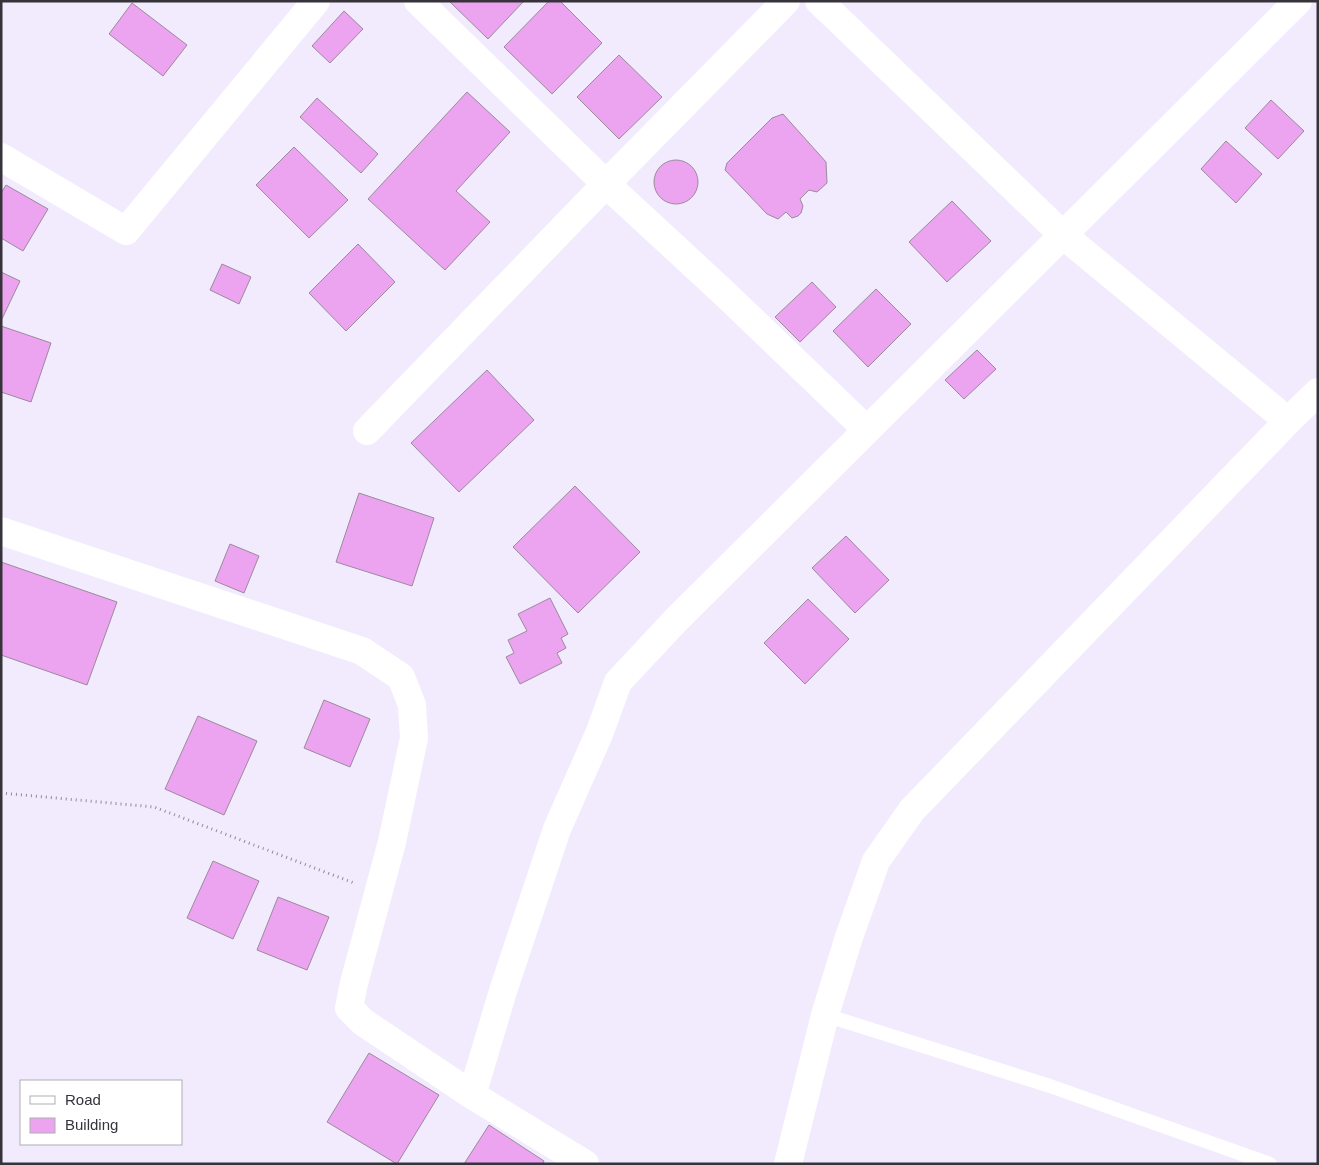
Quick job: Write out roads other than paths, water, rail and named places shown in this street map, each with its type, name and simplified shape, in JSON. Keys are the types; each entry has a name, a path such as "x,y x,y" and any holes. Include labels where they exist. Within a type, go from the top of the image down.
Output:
{"street":[{"path":"1,157 126,231 316,1"},
{"path":"418,1 606,184 723,292 867,430"},
{"path":"366,432 786,1"},
{"path":"819,1 1063,235 1288,421"},
{"path":"472,1095 503,991 557,828 599,734 618,682 676,620 1298,1"},
{"path":"788,1164 825,1016 848,937 876,861 912,810 1318,392"},
{"path":"1,531 362,651 400,677 412,705 414,738 392,842 349,1008 363,1022 472,1095 585,1164"}],"lane":[{"path":"825,1016 1050,1086 1270,1164"}]}
